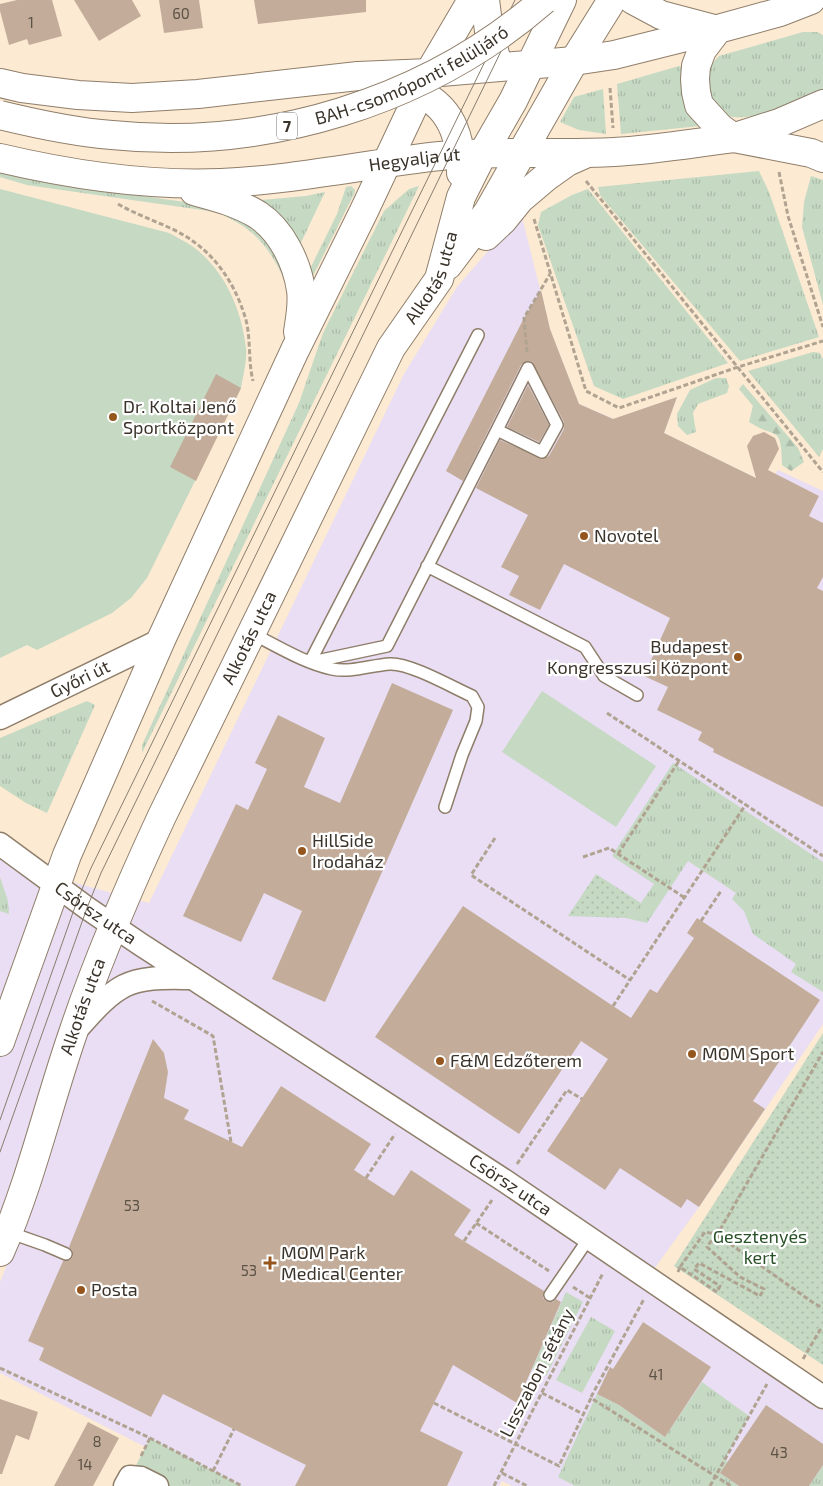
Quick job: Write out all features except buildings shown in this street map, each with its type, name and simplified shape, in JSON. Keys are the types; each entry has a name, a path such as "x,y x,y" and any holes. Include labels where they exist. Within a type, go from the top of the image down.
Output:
{"main road":[{"path":"0,1042 56,884 77,831 161,640 295,350 387,164 425,82 472,0"},
{"path":"485,0 489,32 498,66 513,101 535,127 557,142 586,153"},
{"name":"BAH-csomóponti felüljáró","path":"0,115 55,127 112,136 162,138 206,137 293,125 374,102 456,62 507,29 544,0"},
{"path":"425,82 433,100 446,114 472,154 513,101 562,0"},
{"path":"439,279 488,212 535,127 612,0"},
{"path":"633,0 661,15 718,29"},
{"path":"0,83 22,88 78,95 132,98 198,94 358,76 425,82 498,66 574,61 614,55 718,29 775,6 811,0"},
{"path":"775,6 823,17"},
{"path":"718,29 702,50 696,66 696,92 699,105 720,128 734,138 811,153 823,158"},
{"name":"Hegyalja út","path":"0,158 37,167 124,180 221,183 270,179 472,154 616,152 734,138 779,123 823,104"},
{"path":"439,279 503,220 520,199 566,162 586,153"},
{"name":"Alkotás utca","path":"3,1238 19,1205 73,1033 113,926 162,816 391,348 439,279 472,154"},
{"path":"166,182 230,202 259,216 276,231 286,246 297,271 301,292 301,312 295,350"}],"street":[{"name":"Győri út","path":"0,718 161,640"},
{"name":"Csörsz utca","path":"0,844 113,926 505,1181 823,1397"},
{"path":"73,1033 106,998 124,986 156,978 192,978"},
{"path":"127,1481 141,1478 157,1486"}],"lane":[{"path":"310,662 478,335"},
{"path":"497,430 542,452 557,425 528,368"},
{"path":"310,662 387,646 528,368"},
{"path":"427,566 585,647 604,676 637,695"},
{"path":"251,633 310,662 333,669 354,670 392,664 408,667 472,696 478,706 476,721 462,755 445,807"},
{"path":"3,1238 45,1245 66,1254"},
{"path":"550,1295 589,1238"}],"path":[{"path":"610,88 614,132"},
{"path":"777,164 788,216 823,327"},
{"path":"586,180 822,470"},
{"path":"113,201 191,239 218,263 239,299 246,321 250,371 253,381"},
{"path":"538,234 586,391 619,408 738,367 823,341"},
{"path":"528,368 524,318 550,274"},
{"path":"607,713 823,856"},
{"path":"618,854 679,760"},
{"path":"613,1006 746,804"},
{"path":"495,838 471,875 630,980"},
{"path":"583,857 609,848 684,898"},
{"path":"701,921 722,890"},
{"path":"144,996 213,1036 231,1142"},
{"path":"680,1268 717,1292 720,1286 694,1269 699,1263 760,1296 764,1289 740,1277 707,1247 721,1228 823,1052"},
{"path":"516,1165 568,1090 582,1099"},
{"path":"366,1178 394,1136"},
{"path":"464,1241 492,1200"},
{"path":"476,1223 590,1298"},
{"path":"676,1274 705,1232 716,1234 823,1308"},
{"name":"Lisszabon sétány","path":"494,1486 603,1271"},
{"path":"434,1403 559,1466 591,1398 644,1299"},
{"path":"802,1359 820,1330 823,1332"},
{"path":"0,1368 150,1438 242,1486"},
{"path":"710,1486 768,1381"},
{"path":"542,1393 583,1414"},
{"path":"591,1398 731,1486"},
{"path":"213,1471 234,1429"},
{"path":"502,1473 527,1486"}],"shaded area":[{"path":"521,213 550,329 579,404 614,419 677,397 664,433 768,484 778,470 823,491 823,1024 699,1207 641,1287 823,1410 823,1486 512,1486 502,1481 499,1486 222,1486 0,1373 0,1282 21,1230 0,1224 0,853 20,868 149,903 404,374 457,287"}],"green space":[{"path":"803,32 817,32 823,35 823,90 784,107 752,116 737,117 724,115 715,108 709,97 706,77 719,56"},
{"path":"679,66 685,69 700,126 621,134 617,84"},
{"path":"603,89 606,134 579,130 560,122 574,97"},
{"path":"0,171 85,188 221,207 263,232 288,271 284,279 278,266 258,238 240,224 216,212 27,185 0,177"},
{"path":"759,171 769,192 819,337 740,361 600,195 598,187"},
{"path":"811,176 823,180 823,305 802,227 804,202"},
{"path":"351,186 355,190 354,194 309,284 307,275 337,214 346,187"},
{"path":"419,186 142,753 142,745 299,403 323,333 384,211 409,189"},
{"name":"Dr. Koltai Jenő Sportközpont","path":"0,189 169,233 189,244 214,267 230,292 241,320 246,354 241,388 147,578 131,598 112,613 37,650 27,645 0,658"},
{"path":"588,189 728,363 623,399 594,386 538,225 541,212 572,195"},
{"path":"325,192 298,249 259,203 261,200 306,196"},
{"path":"813,352 820,353 823,359 823,449 819,457 748,371"},
{"path":"716,378 726,378 729,386 727,393 698,404 693,413 696,432 687,435 678,426 677,414 690,390"},
{"path":"743,384 798,448 804,462 791,471 782,465 780,443 776,434 749,422 753,406 739,389"},
{"path":"542,691 656,766 616,827 502,752"},
{"path":"87,701 95,705 47,813 26,803 0,786 0,738"},
{"path":"673,763 823,862 823,992 791,972 796,964 753,934 744,911 732,899 736,893 688,861 647,923 626,918 641,903 654,884 612,856"},
{"path":"596,874 641,903 626,918 568,916"},
{"path":"0,877 8,901 9,914 0,911"},
{"name":"Gesztenyés kert","path":"823,1033 823,1365 674,1266"},
{"path":"566,1292 583,1302 546,1376 532,1369"},
{"path":"591,1317 615,1331 582,1393 556,1380"},
{"path":"702,1382 749,1416 725,1459 728,1462 720,1473 739,1486 575,1486 558,1477 597,1394 619,1405 665,1437"},
{"path":"150,1438 242,1486 161,1486 133,1471"},
{"path":"823,1465 823,1486 809,1486"}],"tram line":[{"path":"0,1120 77,901 91,868 515,0"},
{"path":"0,1152 101,873 526,0"}],"place":[{"name":"Dr. Koltai Jenő Sportközpont","path":"113,417"},
{"name":"Novotel","path":"584,536"},
{"name":"Budapest Kongresszusi Központ","path":"738,657"},
{"name":"HillSide Irodaház","path":"302,851"},
{"name":"MOM Sport","path":"692,1054"},
{"name":"F&M Edzőterem","path":"440,1061"},
{"name":"MOM Park Medical Center","path":"270,1263"},
{"name":"Posta","path":"81,1290"}]}
